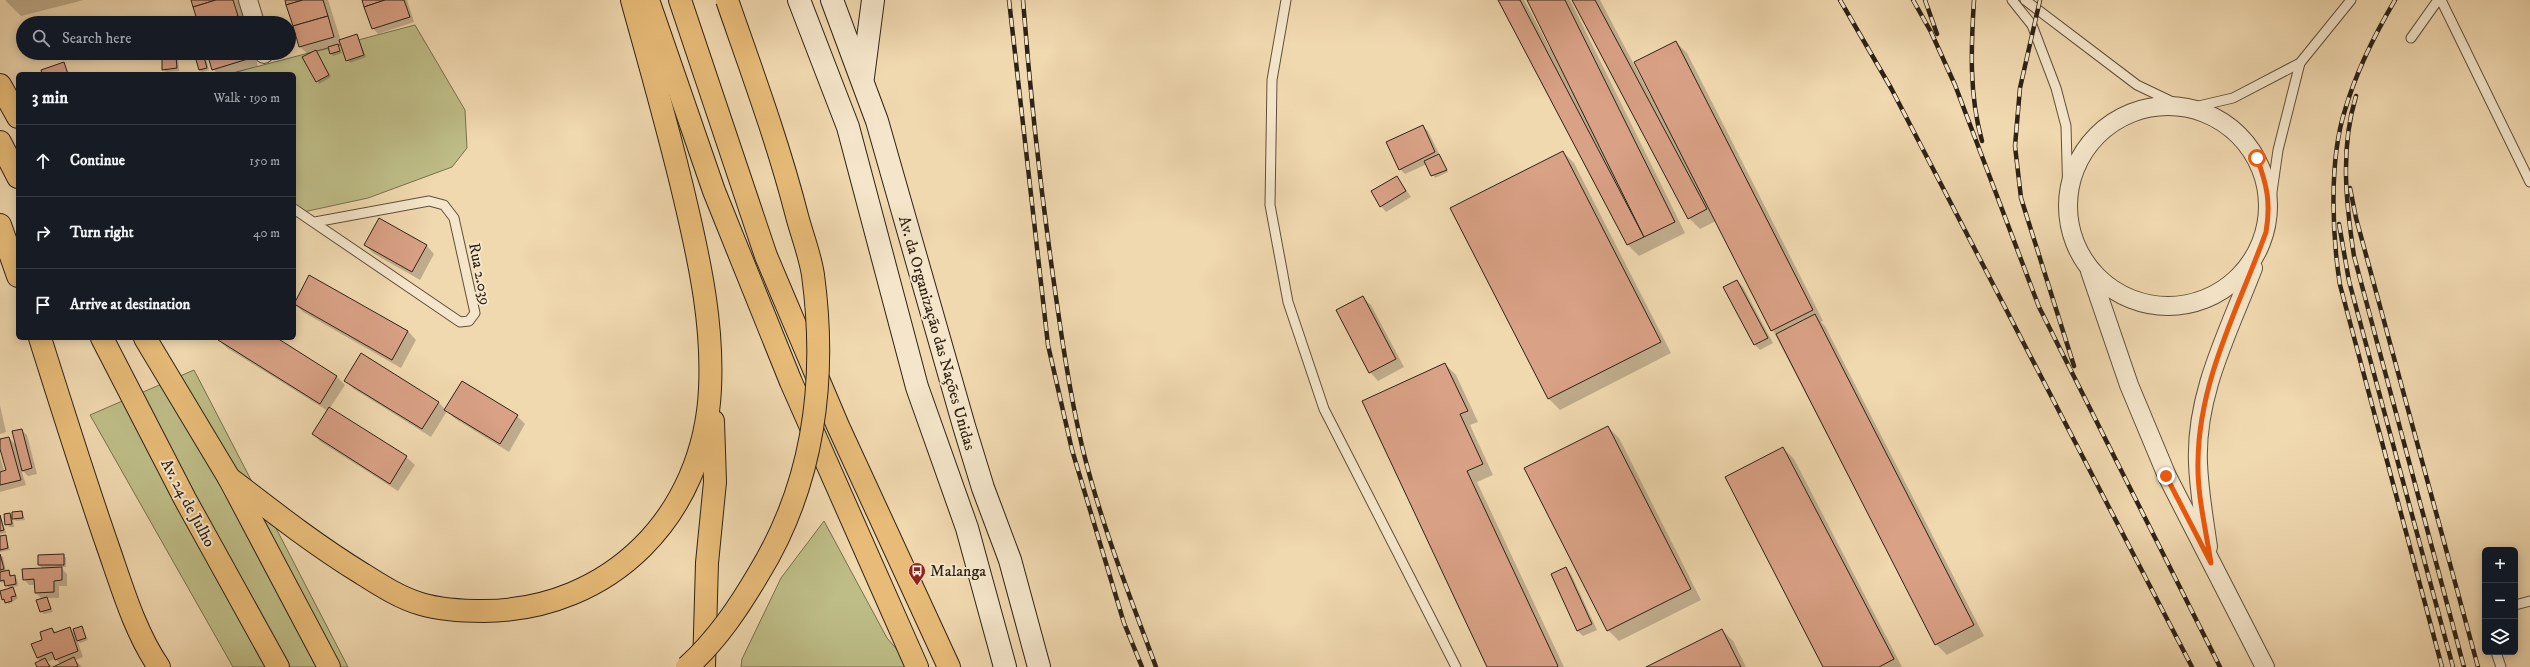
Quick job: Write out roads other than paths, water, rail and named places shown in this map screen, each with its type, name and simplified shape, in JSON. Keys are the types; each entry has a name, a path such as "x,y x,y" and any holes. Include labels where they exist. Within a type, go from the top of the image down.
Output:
{"main road":[{"path":"229,478 286,522 386,589 421,604 464,611 512,610 538,605 583,590 615,572 642,550 682,494 706,428 710,390 710,345 703,279 669,127 632,0"},
{"path":"648,0 714,191 791,382 918,667"},
{"path":"680,0 766,256 838,426 949,667"},
{"path":"687,667 731,619 779,541 798,491 808,449 818,393 819,342 812,274 783,161 728,0"},
{"name":"Av. da Organização das Nações Unidas","path":"799,0 848,127 917,387 967,528 1005,667"},
{"name":"Av. da Organização das Nações Unidas","path":"832,0 876,121 982,488 1010,560 1039,667"},
{"path":"862,82 873,0"},
{"path":"0,85 16,113"},
{"path":"0,142 16,173"},
{"path":"0,225 16,270"},
{"path":"41,340 86,484 122,587 151,655 159,667"},
{"name":"Av. 24 de Julho","path":"103,340 185,499 278,667"},
{"path":"146,340 217,456 329,667"},
{"path":"704,667 715,436 710,390"}],"street":[{"path":"248,0 253,16"},
{"path":"2211,563 2201,502 2198,461 2202,419 2209,381 2221,343 2260,249 2269,213 2267,185 2257,158 2240,135 2217,118 2186,107 2147,108 2127,114 2104,128 2086,148 2076,166 2068,199 2072,235 2089,268 2129,385 2166,476 2211,563 2265,667"},
{"path":"2089,268 2103,283 2120,295 2139,303 2160,307 2180,306 2200,302 2219,294 2236,282 2250,267 2260,249"}],"lane":[{"path":"1286,0 1272,80 1270,205 1288,302 1324,409 1456,667"},
{"path":"2012,0 2032,25 2056,88 2066,126 2068,199"},
{"path":"2025,0 2137,85 2186,107 2233,98 2300,63 2350,0"},
{"path":"2411,38 2440,0 2530,182"},
{"path":"2269,213 2278,150 2300,63"},
{"name":"Rua 2.039","path":"296,210 460,322 469,321 475,313 454,218 444,205 429,201 315,222"},
{"path":"2518,604 2530,601"},
{"path":"2497,655 2501,667"}],"railway":[{"path":"1009,0 1048,345 1072,450 1124,623 1142,667"},
{"path":"1023,0 1032,104 1044,207 1059,319 1073,404 1082,446 1097,502 1156,667"},
{"path":"1840,0 1891,88 2192,667"},
{"path":"1913,0 1931,32 1955,85 2039,307 2220,667"},
{"path":"1925,0 1937,34"},
{"path":"1974,0 1972,35 1973,89 1982,141"},
{"path":"2040,0 2020,88 2015,146 2021,198 2074,366"},
{"path":"2395,0 2380,26 2360,67 2349,96 2340,130 2334,174 2335,243 2340,285 2442,667"},
{"path":"2356,96 2351,116 2346,156 2347,196 2354,256 2464,667"},
{"path":"2350,188 2356,218 2478,667"},
{"path":"2339,224 2349,281 2453,667"}],"place":[{"name":"Malanga","path":"917,586"}]}
